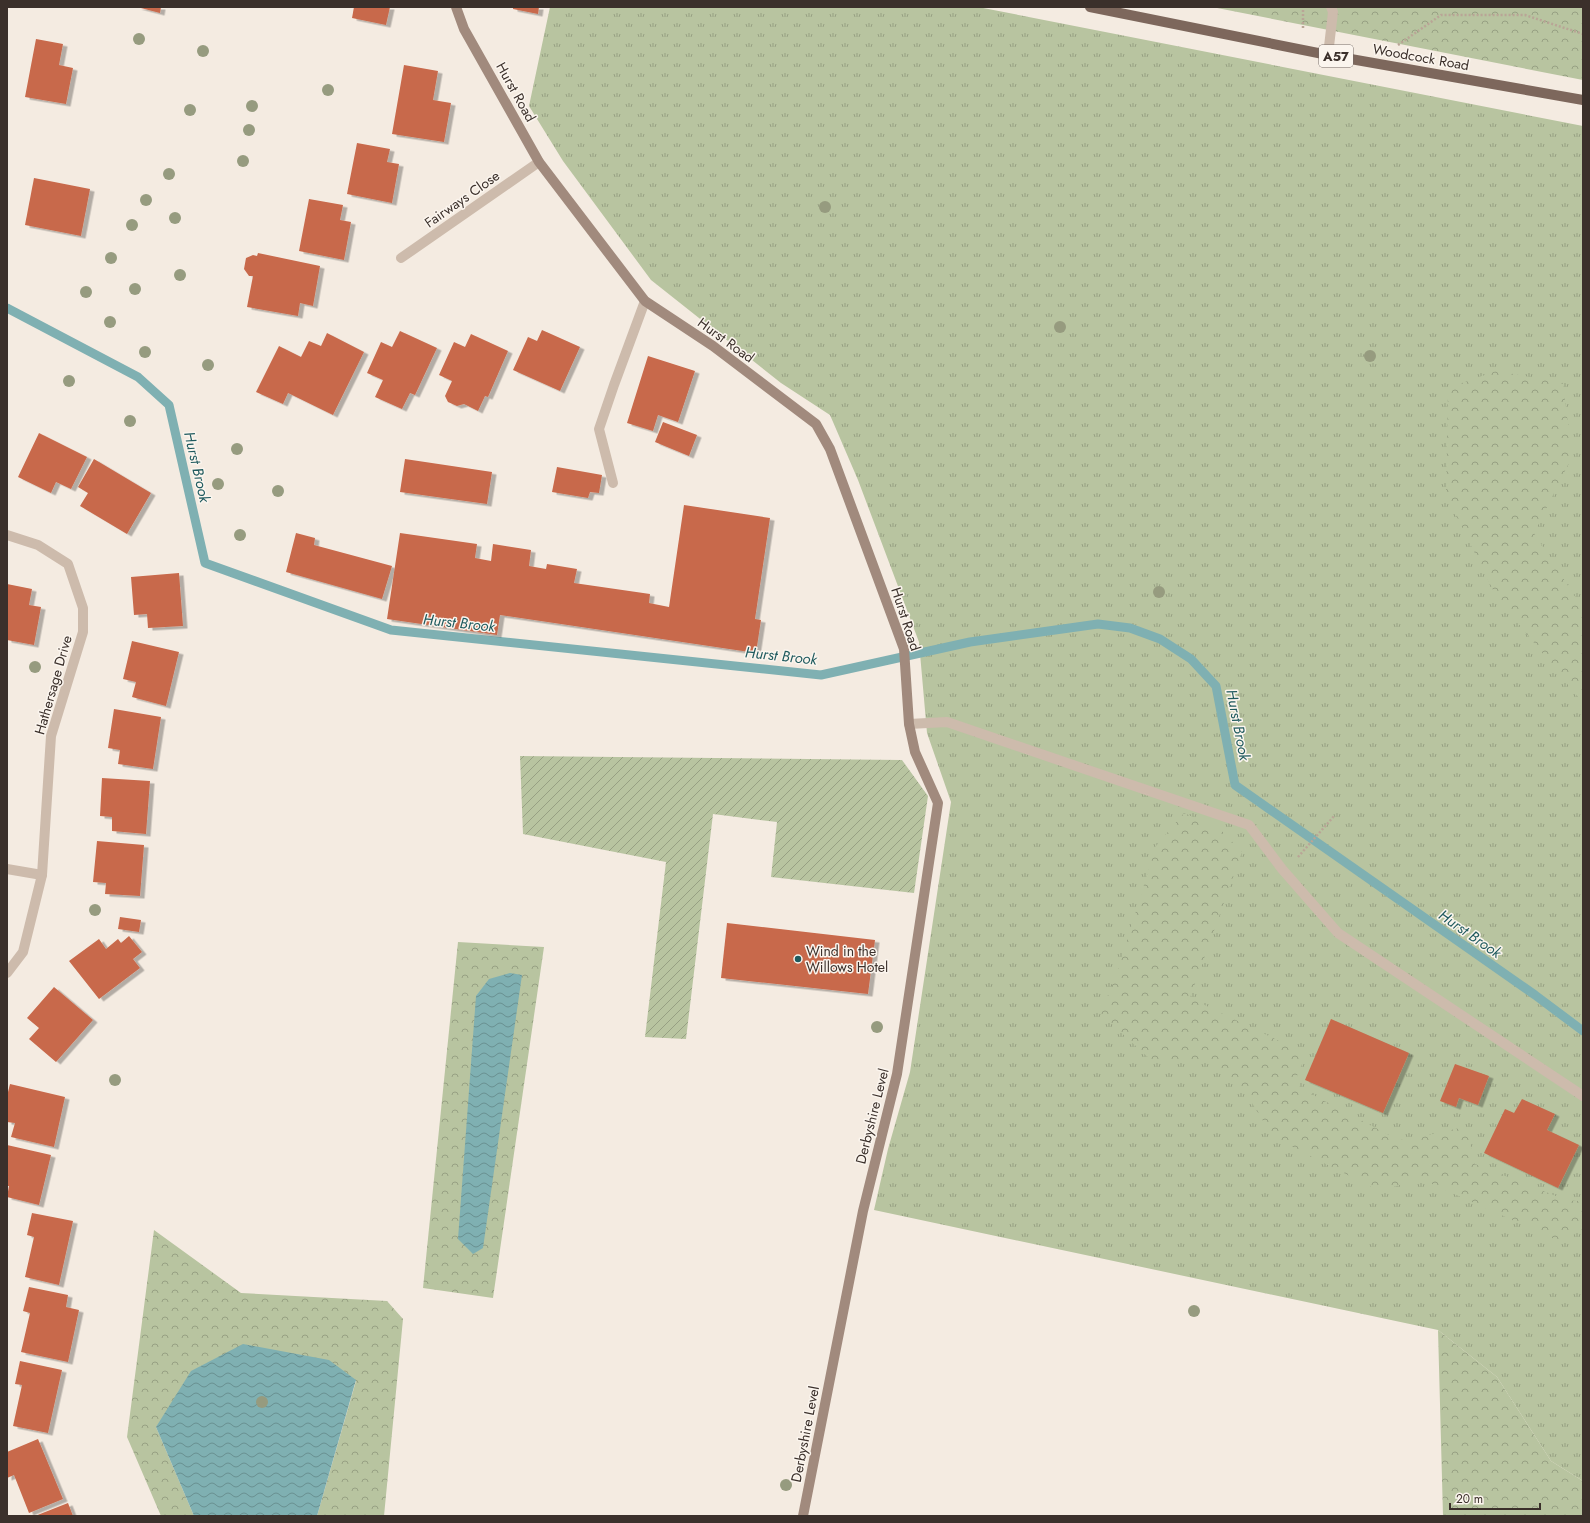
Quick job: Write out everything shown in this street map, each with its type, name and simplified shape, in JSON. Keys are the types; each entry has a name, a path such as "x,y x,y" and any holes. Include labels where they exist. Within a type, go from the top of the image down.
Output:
{"main road":[{"name":"Woodcock Road","path":"1090,7 1328,55 1583,100"}],"street":[{"name":"Hurst Road","path":"456,7 464,29 539,162 645,301 713,346 816,424 830,449 904,649 909,724"},
{"path":"1328,55 1333,12 1331,7"},
{"name":"Fairways Close","path":"401,258 539,162"},
{"path":"613,483 599,429 645,301"},
{"name":"Hathersage Drive","path":"7,535 38,545 68,564 83,608 83,632 51,736 42,875 23,952 7,973"},
{"path":"909,724 947,722 1249,825 1282,869 1338,933 1583,1096"},
{"name":"Derbyshire Level","path":"803,1516 863,1211 897,1074 938,803 915,752 909,724"},
{"path":"7,868 42,875"}],"path":[{"path":"1373,63 1441,15 1525,14 1583,34"},
{"path":"1300,856 1335,815"}],"green space":[{"path":"550,7 978,7 1583,126 1583,1481 1551,1461 1497,1377 1438,1330 874,1210 888,1149 910,1072 951,802 927,733 919,642 858,480 830,415 781,383 651,280 563,161 529,106"},
{"path":"1212,7 1583,7 1583,80"},
{"path":"1496,371 1563,383 1572,457 1534,533 1583,609 1583,703 1496,596 1446,495 1448,388"},
{"path":"520,756 902,760 928,796 914,893 771,877 777,822 713,814 686,1039 645,1037 666,862 523,834"},
{"path":"1184,813 1220,829 1242,852 1190,998 1306,1054 1297,1076 1300,1088 1391,1136 1409,1142 1428,1135 1460,1128 1469,1139 1475,1164 1566,1200 1577,1201 1583,1198 1583,1229 1561,1242 1421,1179 1379,1191 1273,1137 1244,1090 1210,1062 1151,1060 1100,1013 1115,979 1156,846"},
{"path":"458,942 544,947 493,1298 423,1288"},
{"path":"154,1230 241,1293 387,1301 403,1319 384,1516 317,1516 356,1381 156,1427 194,1516 161,1516 127,1437"},
{"path":"1438,1330 1497,1377 1551,1461 1583,1481 1583,1516 1443,1516"}],"water":[{"path":"510,973 522,975 483,1248 473,1254 458,1239 476,996 489,979"},
{"path":"243,1344 329,1360 356,1380 317,1516 194,1516 156,1427 191,1371"}],"building":[{"path":"137,7 161,7 160,13"},
{"path":"354,7 390,7 386,25 352,18"},
{"path":"513,7 539,7 538,14 513,9"},
{"path":"36,39 63,44 59,65 73,68 66,104 25,97"},
{"path":"404,65 438,71 433,100 451,103 444,142 392,134"},
{"path":"357,143 390,149 387,162 399,164 392,203 347,194"},
{"path":"34,178 90,189 81,236 25,225"},
{"path":"309,199 343,205 340,220 351,222 344,260 299,251"},
{"path":"258,253 320,266 313,306 300,303 298,316 247,307 253,276 249,276 244,269 246,258 253,255 257,256"},
{"path":"542,330 580,347 560,391 513,370 528,337 537,341"},
{"path":"400,331 437,348 415,395 410,393 402,409 375,397 383,380 367,373 381,342 392,347"},
{"path":"327,333 364,352 333,415 288,393 283,404 256,392 279,346 301,357 309,341 321,346"},
{"path":"471,334 508,351 488,397 485,396 478,411 464,404 457,406 448,402 445,396 452,381 439,375 454,342 465,347"},
{"path":"648,356 695,371 678,422 658,415 653,431 627,423"},
{"path":"663,422 697,435 689,456 655,442"},
{"path":"39,433 87,457 71,489 56,482 51,493 18,477"},
{"path":"94,459 151,493 127,534 80,506 88,493 78,487"},
{"path":"405,459 492,472 487,504 400,492"},
{"path":"557,467 602,475 599,493 590,492 588,498 552,492"},
{"path":"684,505 770,518 755,619 761,620 756,653 500,615 497,635 387,619 400,533 477,544 475,558 491,561 493,544 531,550 529,566 546,569 547,564 577,569 574,583 650,594 649,603 669,607"},
{"path":"296,533 315,538 314,545 392,566 382,599 286,572"},
{"path":"179,573 183,626 148,628 147,614 134,615 131,577"},
{"path":"7,584 32,589 29,605 41,607 34,645 7,640"},
{"path":"132,641 179,652 166,706 132,697 136,682 123,679"},
{"path":"114,709 161,717 153,769 118,764 120,750 108,748"},
{"path":"102,778 150,781 146,834 112,831 112,817 100,816"},
{"path":"97,841 144,845 140,896 105,894 106,883 93,882"},
{"path":"120,917 141,920 139,932 118,929"},
{"name":"Wind in the Willows Hotel","path":"727,923 875,940 868,994 721,978"},
{"path":"129,936 142,952 133,959 140,968 99,999 69,961 99,939 106,949 118,939 121,943"},
{"path":"54,987 93,1020 56,1062 29,1039 39,1028 27,1018"},
{"path":"1331,1019 1409,1053 1383,1113 1305,1080"},
{"path":"1455,1064 1489,1076 1478,1105 1459,1098 1456,1107 1440,1101"},
{"path":"10,1084 65,1097 54,1147 11,1137 15,1123 7,1122 7,1096"},
{"path":"1522,1099 1555,1114 1547,1130 1579,1145 1558,1188 1484,1153 1505,1109 1514,1113"},
{"path":"7,1145 51,1155 39,1205 7,1197 9,1186 7,1186"},
{"path":"32,1213 73,1221 59,1285 25,1277 34,1237 27,1235"},
{"path":"29,1287 68,1295 66,1307 79,1310 68,1362 21,1352 30,1313 23,1311"},
{"path":"20,1361 62,1370 48,1433 13,1426 22,1385 15,1384"},
{"path":"38,1439 63,1499 29,1513 14,1475 7,1478 7,1452"},
{"path":"68,1503 73,1516 35,1516"}],"waterway":[{"name":"Hurst Brook","path":"7,308 138,377 169,405 205,563 391,630 821,675 970,642 1098,624 1130,628 1160,639 1191,659 1216,686 1235,785 1535,995 1583,1031"}],"place":[{"name":"Wind in the Willows Hotel","path":"798,959"}]}
